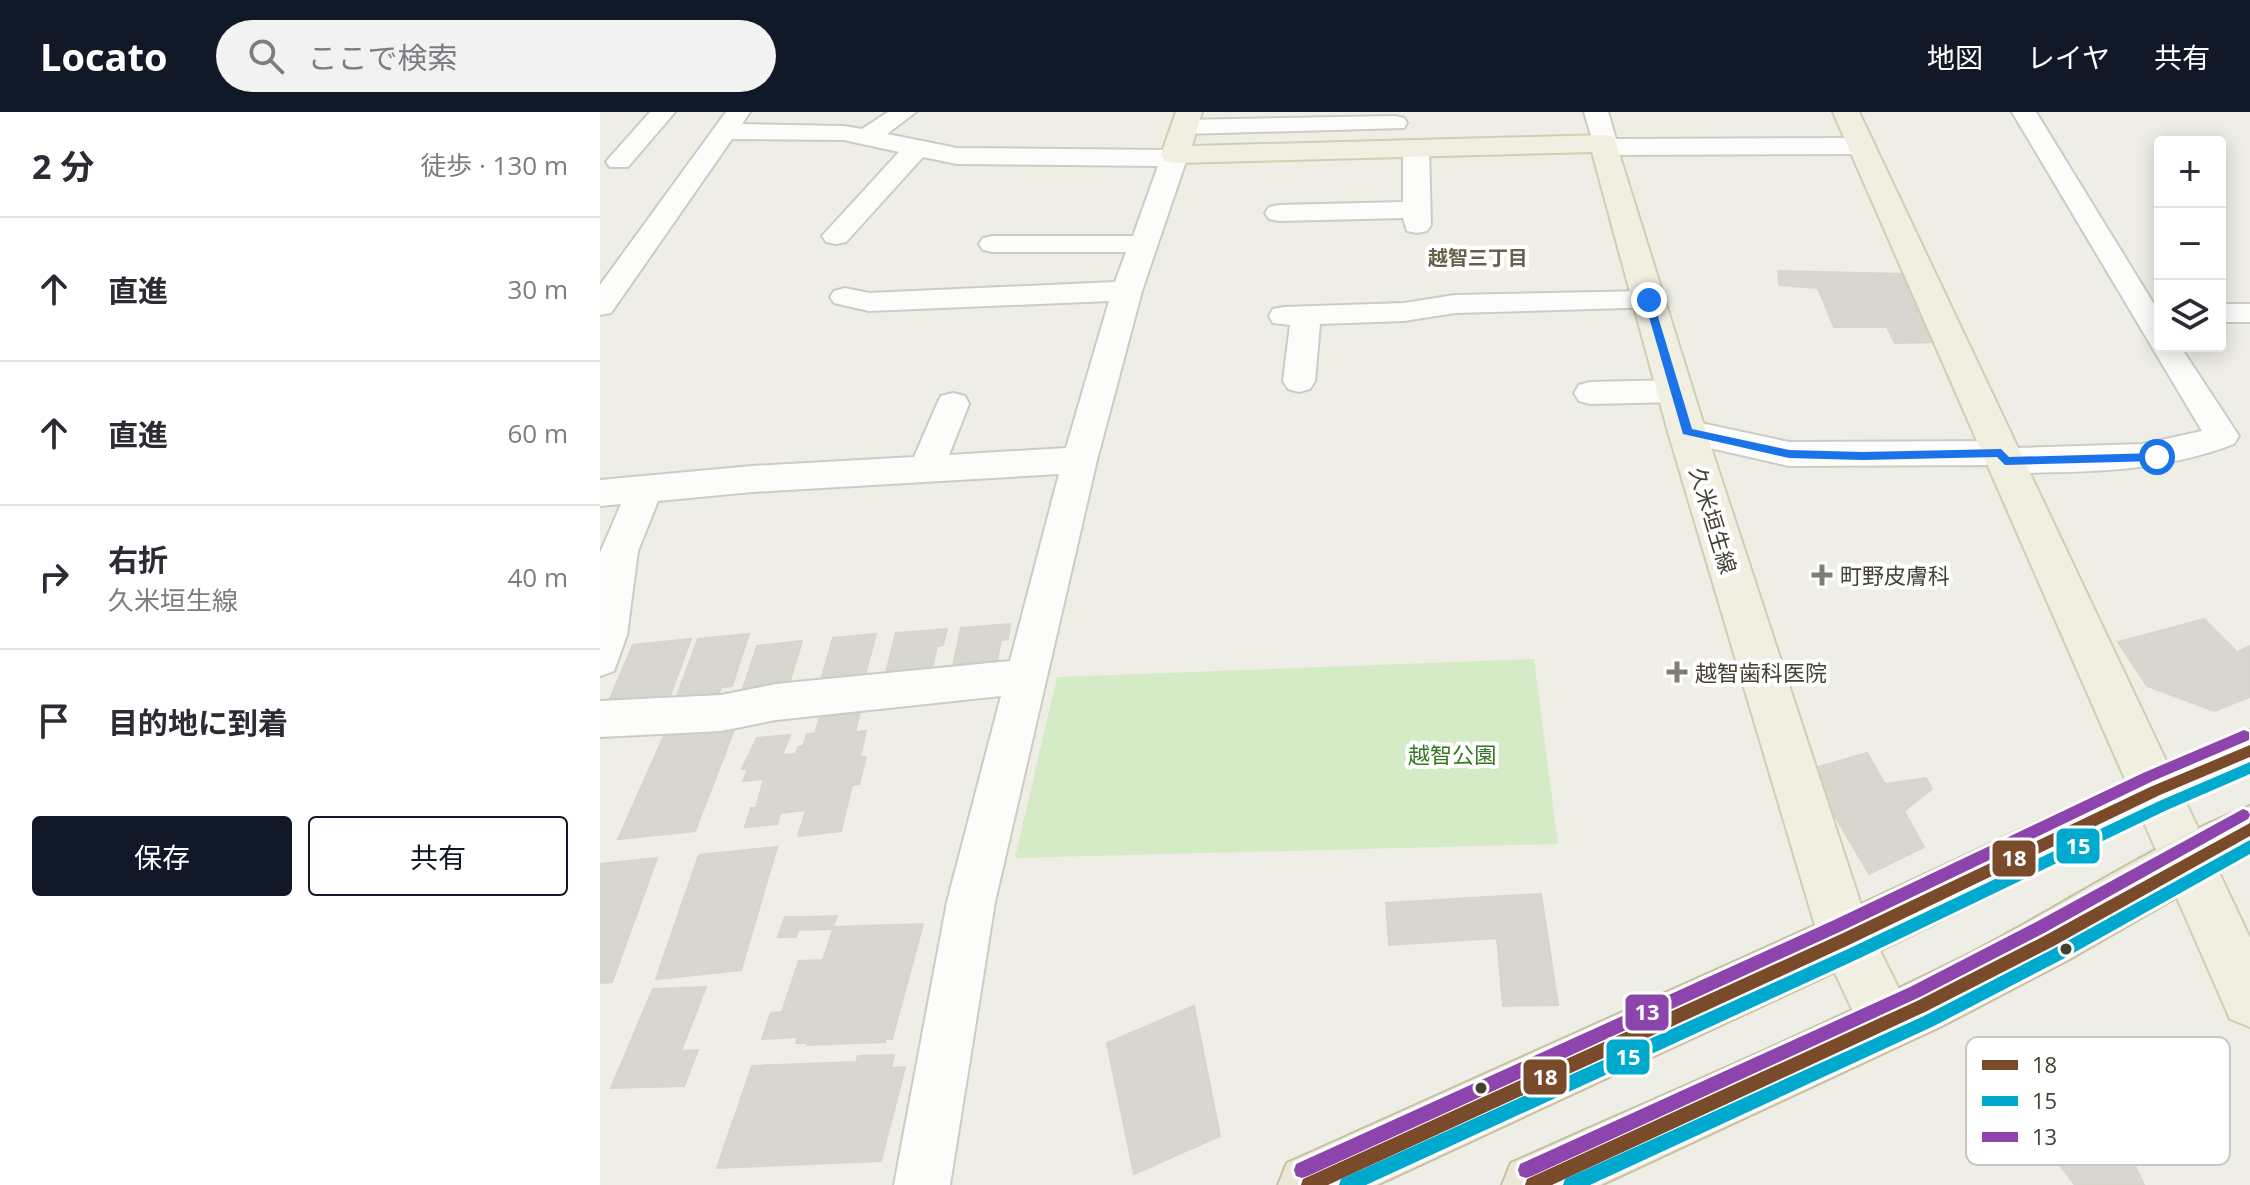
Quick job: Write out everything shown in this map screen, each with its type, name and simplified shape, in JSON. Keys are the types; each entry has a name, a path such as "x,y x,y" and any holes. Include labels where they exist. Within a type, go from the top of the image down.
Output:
{"highway":[{"path":"1309,1185 1846,939 2155,791 2250,751"},
{"path":"1533,1185 1887,1021 2048,941 2186,860 2250,829"}],"main road":[{"path":"1854,129 2250,999"},
{"path":"1180,138 1400,133 1602,134"},
{"name":"久米垣生線","path":"1602,134 1687,432 1846,939 1887,1021"}],"street":[{"path":"619,162 663,112"},
{"path":"865,138 904,112"},
{"path":"2024,112 2152,313"},
{"path":"600,306 731,122 865,138 915,150 992,158 1180,138 1127,291 1080,460 971,902 922,1185"},
{"path":"1602,134 1854,129"},
{"path":"1279,213 1417,217 1400,133"},
{"path":"836,236 915,150"},
{"path":"993,244 1143,244"},
{"path":"1454,273 1455,304"},
{"path":"845,297 869,302 1127,291"},
{"path":"1299,381 1295,316 1404,312 1455,304 1649,300"},
{"path":"2226,313 2250,313"},
{"path":"1687,432 1784,438 1862,456 2157,457 2194,448 2222,436 2168,352"},
{"path":"1590,393 1676,391"},
{"path":"926,470 953,404"},
{"path":"600,493 752,479 1080,460"},
{"path":"600,659 609,638 617,560 627,525 646,490"},
{"path":"600,719 721,713 776,702 1027,676"}],"green space":[{"name":"越智公園","path":"1534,659 1558,844 1015,858 1057,677"}],"building":[{"path":"1778,271 1905,274 1938,342 1895,343 1887,327 1834,327 1818,288 1779,285"},
{"path":"2204,619 2237,652 2250,646 2250,697 2214,711 2147,686 2118,642"},
{"path":"1010,624 1008,639 1001,640 995,672 951,676 961,628"},
{"path":"947,629 943,645 937,646 930,677 884,681 896,633"},
{"path":"749,634 732,686 721,687 718,697 675,701 698,639"},
{"path":"876,634 863,683 819,687 833,638"},
{"path":"691,639 668,701 606,708 633,645"},
{"path":"802,641 787,690 741,695 757,646"},
{"path":"860,712 855,733 815,734 820,716"},
{"path":"734,730 695,831 618,839 665,734"},
{"path":"842,731 840,734 866,731 860,757 866,757 859,784 852,785 841,831 798,836 806,810 780,813 777,824 745,827 751,808 756,808 764,779 743,781 748,769 742,769 757,738 790,735 782,755 796,754 807,734"},
{"path":"1867,753 1885,784 1926,778 1932,789 1904,811 1924,847 1869,874 1808,770"},
{"path":"777,847 741,970 656,979 699,855"},
{"path":"657,858 612,982 600,983 600,864"},
{"path":"1541,894 1558,1005 1503,1006 1497,938 1389,945 1386,903"},
{"path":"837,916 832,929 798,930 803,917"},
{"path":"785,917 803,917 796,937 778,937"},
{"path":"923,924 892,1039 885,1039 885,1042 807,1045 796,1043 798,1037 762,1039 771,1013 782,1012 799,961 823,960 834,927"},
{"path":"706,987 681,1051 698,1050 684,1086 611,1088 653,989"},
{"path":"1194,1006 1220,1136 1134,1174 1107,1043"},
{"path":"894,1055 891,1068 905,1067 881,1161 717,1168 752,1066 856,1062 858,1056"},
{"path":"2060,1165 2135,1165 2144,1185 2075,1185"}],"transit line":[{"name":"13","path":"1302,1170 1839,925 2148,777 2244,736"},
{"name":"18","path":"1309,1185 1846,939 2155,791 2250,751"},
{"name":"15","path":"1347,1185 1853,954 2162,806 2250,768"},
{"name":"13","path":"1526,1170 1915,992 2041,927 2243,815"},
{"name":"18","path":"1533,1185 1922,1006 2049,941 2250,829"},
{"name":"15","path":"1571,1185 1929,1021 2056,955 2250,847"}],"place":[{"name":"町野皮膚科","path":"1822,575"},
{"name":"越智歯科医院","path":"1677,672"}],"district":[{"name":"越智三丁目","path":"1478,257"}],"route":[{"path":"1649,300 1687,432 1789,454 2001,453 2005,461 2157,457"}]}
